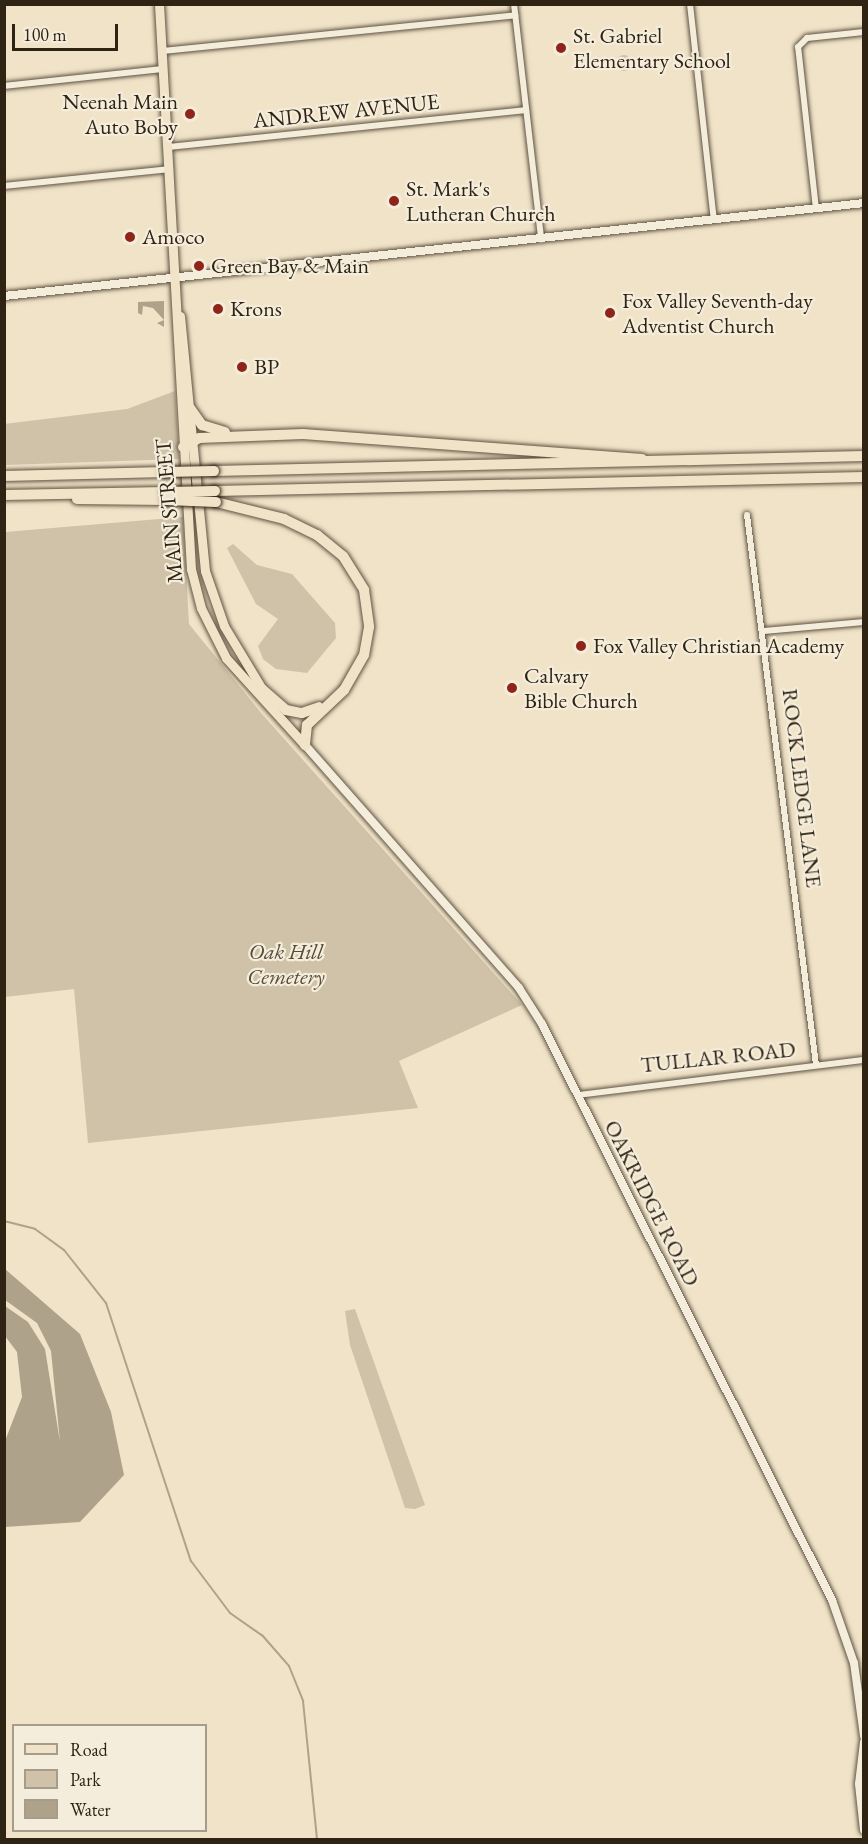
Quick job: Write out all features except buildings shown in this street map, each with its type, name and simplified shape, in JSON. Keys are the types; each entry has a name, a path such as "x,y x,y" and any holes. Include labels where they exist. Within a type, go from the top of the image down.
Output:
{"highway":[{"path":"190,408 202,425 215,432 303,434 627,454 645,460"},
{"path":"187,444 303,434"},
{"path":"4,476 864,456"},
{"path":"167,496 215,491 864,477"},
{"path":"4,495 167,496 216,502 300,526 350,565 364,590 369,627 364,655 347,684 307,725 305,745"},
{"path":"262,689 286,710 302,713 347,684"}],"main road":[{"name":"MAIN STREET","path":"159,4 187,444 189,556 201,608 239,676 305,745"},
{"path":"4,296 864,203"},
{"name":"MAIN STREET","path":"179,313 190,408 187,444 205,571 224,626 262,689 305,745"}],"street":[{"path":"514,4 541,239"},
{"path":"690,4 714,220"},
{"path":"163,51 515,15"},
{"path":"816,208 798,47 807,38 864,32"},
{"path":"4,86 164,69"},
{"name":"ANDREW AVENUE","path":"169,147 526,110"},
{"path":"4,186 171,168"},
{"name":"ROCK LEDGE LANE","path":"747,515 764,631 816,1065"},
{"path":"764,631 864,622"},
{"name":"OAKRIDGE ROAD","path":"305,745 519,988 578,1095 832,1600 854,1664 864,1736"},
{"name":"TULLAR ROAD","path":"578,1095 864,1060"},
{"path":"864,1742 859,1784 864,1830"}],"green space":[{"path":"624,55 632,63 624,71 616,63"},
{"path":"175,391 179,459 5,465 4,424 127,409"},
{"name":"Oak Hill Cemetery","path":"183,517 189,624 261,713 522,1005 399,1061 418,1108 88,1143 74,989 5,997 5,532"},
{"path":"233,544 257,565 292,574 335,623 336,638 307,673 276,669 263,659 258,646 278,619 256,604 227,548"},
{"path":"355,1309 425,1505 415,1509 405,1508 350,1345 345,1311"}],"water":[{"path":"164,301 164,320 153,308 143,306 142,315 138,313 138,302"},
{"path":"164,320 164,327 157,323"},
{"path":"5,1269 80,1334 111,1412 124,1475 80,1522 5,1527 5,1441 22,1397 17,1352 5,1336 5,1306 28,1322 45,1349 60,1442 51,1351 37,1323 5,1300"}],"waterway":[{"path":"4,1221 35,1229 64,1250 106,1303 191,1561 230,1613 262,1635 289,1666 303,1701 317,1840"}],"place":[{"name":"St. Gabriel Elementary School","path":"561,48"},
{"name":"Neenah Main Auto Boby","path":"190,114"},
{"name":"St. Mark's Lutheran Church","path":"394,201"},
{"name":"Amoco","path":"130,237"},
{"name":"Green Bay & Main","path":"199,266"},
{"name":"Krons","path":"218,309"},
{"name":"Fox Valley Seventh-day Adventist Church","path":"610,313"},
{"name":"BP","path":"242,367"},
{"name":"Fox Valley Christian Academy","path":"581,646"},
{"name":"Calvary Bible Church","path":"512,688"}]}
